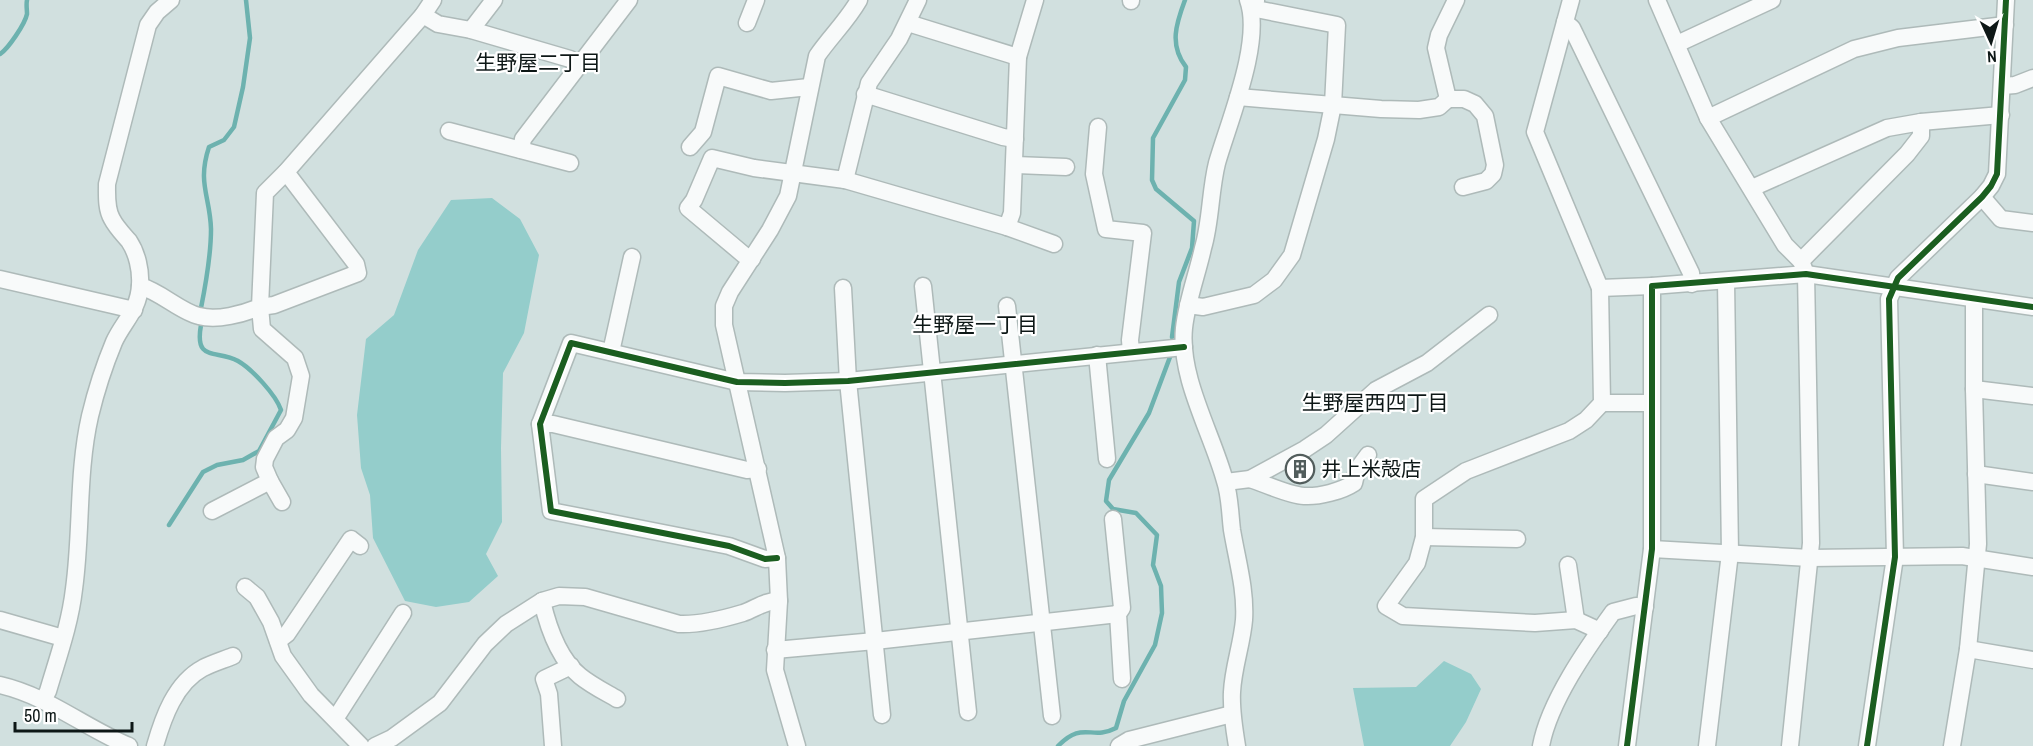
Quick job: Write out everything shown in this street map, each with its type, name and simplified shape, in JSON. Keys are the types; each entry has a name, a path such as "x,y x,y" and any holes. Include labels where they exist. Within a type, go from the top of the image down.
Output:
{"street":[{"path":"44,699 71,610 75,586 86,434 106,362 116,339 134,310 140,286 139,265 131,244 111,219 107,200 107,184 148,25 157,12 171,0"},
{"path":"282,502 264,467 265,459 276,438 287,430 294,418 302,376 295,358 262,329 260,307 265,193 423,15 433,0"},
{"path":"471,30 494,0"},
{"path":"520,150 523,138 630,0"},
{"path":"747,23 756,0"},
{"path":"797,746 775,670 779,601 777,558 724,326 724,306 730,292 788,196 817,56 830,37 847,20 859,0"},
{"path":"845,180 865,94 878,67 900,39 918,0"},
{"path":"1007,227 1012,213 1018,57 1035,0"},
{"path":"1448,99 1436,48 1439,35 1456,0"},
{"path":"1571,0 1535,132 1600,288 1602,403 1586,420 1569,432 1466,471 1424,499 1425,537 1416,563 1386,606 1403,616 1535,623 1576,620 1600,631"},
{"path":"1657,0 1708,118 1785,245 1803,267 1810,558 1790,746"},
{"path":"1677,44 1772,0"},
{"path":"1868,746 1894,557 1889,299 1898,278 1982,197 1997,174 2006,0"},
{"path":"1188,305 1203,307 1254,295 1274,280 1292,255 1326,139 1333,105 1337,24 1252,3 1252,27 1238,97 1217,164 1204,248 1195,273 1188,305 1184,329 1184,347 1192,386 1226,482 1243,585 1244,619 1232,690 1232,714 1237,746"},
{"path":"423,15 438,24 471,30 570,59 580,66"},
{"path":"1565,22 1572,27 1691,273 1692,284"},
{"path":"908,23 1018,57"},
{"path":"1708,118 1854,49 1898,38 2005,25"},
{"path":"690,147 703,132 718,76 771,91 809,87"},
{"path":"2002,86 2015,85 2033,78"},
{"path":"865,94 1015,139"},
{"path":"1238,97 1419,110 1439,107 1448,99 1464,99 1475,104 1485,116 1495,165 1493,174 1486,181 1463,187"},
{"path":"1752,188 1887,128 1921,122 2001,115"},
{"path":"1803,267 1907,154 1921,136 1921,122"},
{"path":"1098,127 1094,174 1106,229 1143,233 1130,340 1131,352"},
{"path":"449,131 570,163"},
{"path":"752,259 744,255 688,208 712,158 754,168 845,180 1007,227 1054,244"},
{"path":"1015,165 1066,167"},
{"path":"140,286 153,290 198,316 220,316 274,305 358,273 356,264 286,172"},
{"path":"1982,197 2001,219 2033,223"},
{"path":"611,352 632,256"},
{"path":"1600,288 1726,281 1803,267 1893,287 2033,307"},
{"path":"0,279 134,310"},
{"path":"1707,746 1730,554 1726,281"},
{"path":"924,286 968,712"},
{"path":"1627,746 1652,549 1652,286"},
{"path":"843,288 848,381 882,715"},
{"path":"1952,746 1968,649 1977,558 1974,299"},
{"path":"1007,306 1052,716"},
{"path":"1226,482 1250,479 1305,449 1326,435 1376,390 1426,363 1489,315"},
{"path":"777,558 765,559 729,546 551,510 540,424 571,343 736,382 848,381 1184,347"},
{"path":"1097,355 1107,459"},
{"path":"1974,389 2033,396"},
{"path":"1602,403 1651,403"},
{"path":"540,424 565,427 747,470 758,469"},
{"path":"1250,479 1303,496 1318,495 1347,488 1354,483 1357,470 1368,455"},
{"path":"1976,474 2033,482"},
{"path":"212,511 270,481"},
{"path":"1113,519 1122,608 1118,614 1122,680"},
{"path":"1425,537 1517,539"},
{"path":"278,641 287,634 351,539 360,546"},
{"path":"1652,549 1810,558 1962,556 2033,567"},
{"path":"1568,565 1576,620"},
{"path":"245,587 256,597 271,622 283,656 311,695 361,746"},
{"path":"375,746 392,738 440,703 485,644 506,624 542,601 559,596 585,597 679,624 693,625 745,612 772,601 779,601"},
{"path":"542,601 553,636 571,666 580,676 617,699"},
{"path":"1541,746 1562,692 1613,612 1636,606 1645,607"},
{"path":"334,717 339,713 403,613"},
{"path":"775,650 875,642 1118,614"},
{"path":"0,620 63,638"},
{"path":"1968,649 2033,660"},
{"path":"155,746 171,701 188,680 201,669 233,656"},
{"path":"553,746 549,694 544,679 571,666"},
{"path":"0,685 44,699 110,742 129,746"},
{"path":"1119,746 1129,740 1232,714"}],"shaded area":[{"path":"492,198 520,219 539,255 524,333 503,373 502,522 486,554 498,576 469,602 436,607 405,601 373,538 370,495 361,468 357,415 366,339 394,315 418,250 451,200"},
{"path":"1444,661 1471,674 1481,689 1466,722 1450,746 1364,746 1353,688 1416,687"}],"waterway":[{"path":"0,54 12,42 23,24 27,14 27,0"},
{"path":"201,308 211,239 204,170 209,147 224,140 234,127 250,38 246,0"},
{"path":"1172,337 1179,282 1192,248 1194,221 1156,189 1152,180 1153,138 1185,80 1186,67 1177,51 1176,42 1177,26 1185,0"},
{"path":"169,525 203,472 217,465 243,460 259,451 281,410 269,390 244,365 204,350 200,337 201,325"},
{"path":"1058,746 1074,734 1100,733 1116,728 1124,701 1155,645 1162,613 1161,586 1153,565 1157,535 1136,513 1113,509 1106,501 1109,480 1149,413 1170,357"}],"cycle path":[{"path":"1867,746 1895,557 1889,299 1898,278 1982,197 1997,174 2006,0"},
{"path":"1627,746 1652,549 1652,286 1806,274 2033,307"},
{"path":"777,558 765,559 729,546 551,511 540,424 571,343 737,382 785,383 848,381 1184,347"}],"place":[{"name":"井上米殻店","path":"1300,469"}],"district":[{"name":"生野屋二丁目","path":"538,63"},
{"name":"生野屋一丁目","path":"975,325"},
{"name":"生野屋西四丁目","path":"1375,403"}]}
